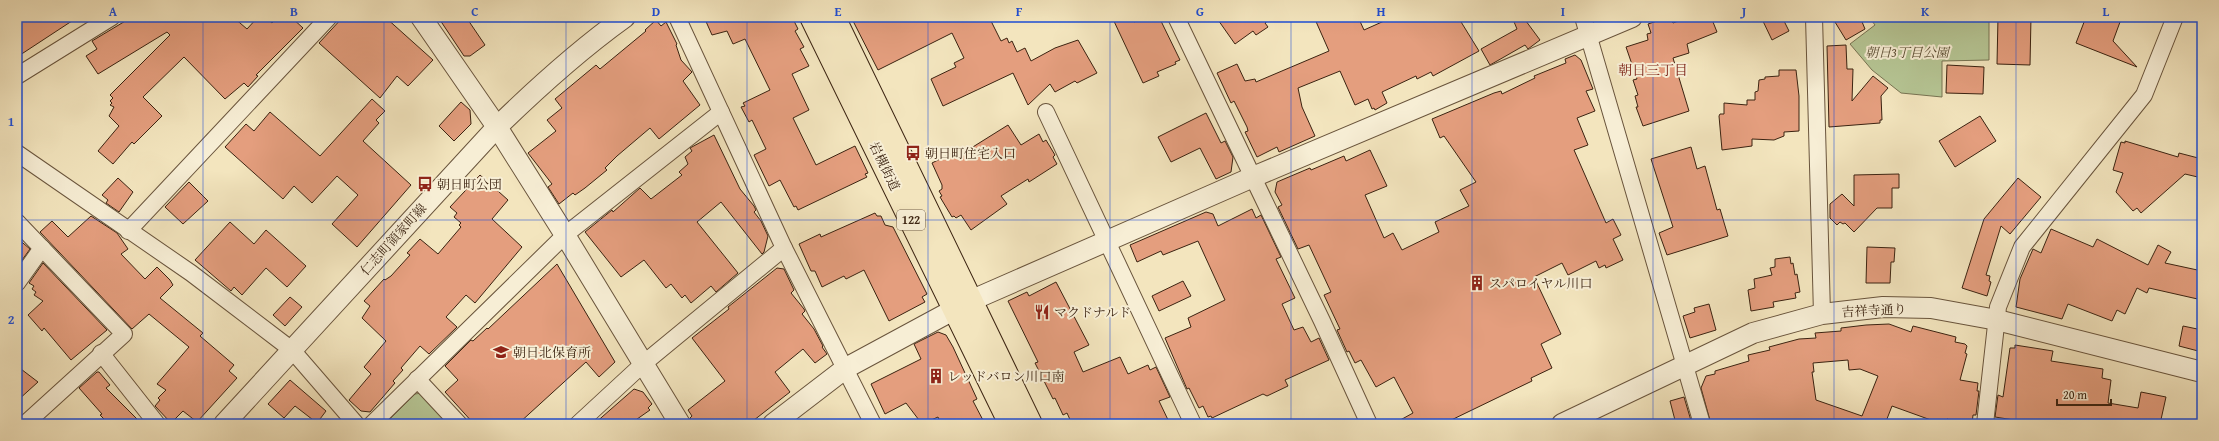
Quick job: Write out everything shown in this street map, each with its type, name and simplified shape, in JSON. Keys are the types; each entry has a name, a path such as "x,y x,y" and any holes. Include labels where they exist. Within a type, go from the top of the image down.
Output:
{"highway":[{"name":"岩槻街道","path":"811,17 962,305 1031,424"},
{"name":"岩槻街道","path":"834,17 962,305 1010,424"}],"street":[{"path":"17,76 112,17"},
{"path":"128,231 329,17"},
{"path":"421,17 496,127 565,235 680,424"},
{"name":"仁志町領家町線","path":"224,424 496,127 554,73 625,17"},
{"path":"677,17 784,248 873,424"},
{"path":"1176,17 1369,424"},
{"path":"773,424 846,368 962,305 1253,177 1586,26 1632,17"},
{"path":"1814,17 1822,314"},
{"path":"1986,424 1998,307 2022,247 2144,95 2175,17"},
{"path":"1586,26 1687,365 1702,424"},
{"path":"372,424 565,235 721,112"},
{"path":"1046,112 1193,424"},
{"path":"17,153 191,273 292,350 356,424"},
{"path":"17,222 124,334 101,353 25,424"},
{"path":"17,283 42,248"},
{"path":"578,424 643,364 784,248"},
{"name":"吉祥寺通り","path":"1562,424 1753,333 1822,314 1883,307 1931,308 1997,320 2202,372"},
{"path":"101,353 157,424"},
{"path":"417,380 459,424"}],"green space":[{"name":"朝日3丁目公園","path":"1869,17 1989,17 1989,60 1942,61 1942,97 1901,93 1872,70 1850,44 1875,25"},
{"path":"422,393 451,424 385,424 415,394"}],"building":[{"path":"17,17 78,17 17,57"},
{"path":"132,17 233,17 247,29 258,17 265,17 272,23 278,17 291,17 303,28 256,75 258,76 248,87 244,83 225,99 184,57 143,97 162,116 134,144 132,142 113,164 98,151 119,126 109,116 114,107 110,105 112,103 110,101 113,98 110,95 170,35 167,32 98,74 86,56 97,49 92,41"},
{"path":"343,17 385,17 433,60 408,86 397,76 380,98 319,43"},
{"path":"438,17 466,17 485,45 470,56 464,56"},
{"path":"704,17 792,17 798,29 795,31 804,47 800,49 809,66 792,74 809,110 793,118 816,165 855,146 868,173 865,174 867,177 798,210 796,206 794,207 780,180 769,186 754,155 766,149 752,120 749,122 741,107 745,106 743,103 770,90 745,39 733,44 727,31 712,35"},
{"path":"851,17 989,17 1001,41 1007,38 1009,43 1012,41 1017,52 1025,48 1031,61 1055,48 1078,40 1097,73 1077,83 1075,81 1055,92 1050,84 1028,105 1013,73 943,106 931,79 956,67 954,63 964,58 952,33 878,70"},
{"path":"1112,17 1131,17 1134,22 1143,17 1159,17 1180,60 1175,62 1176,64 1157,72 1159,76 1143,83"},
{"path":"1216,17 1273,17 1265,23 1268,27 1256,35 1253,31 1235,44"},
{"path":"1314,17 1358,17 1364,30 1393,17 1458,17 1479,51 1433,76 1431,72 1417,79 1416,76 1382,92 1387,103 1375,110 1374,108 1372,109 1368,99 1355,105 1340,71 1298,88 1302,107 1315,136 1279,152 1277,147 1257,157 1245,132 1248,131 1247,127 1234,101 1231,103 1217,73 1237,64 1245,81 1255,79 1256,82 1329,51"},
{"path":"1512,17 1523,17 1540,40 1528,49 1525,45 1490,65 1481,49 1517,29"},
{"path":"1669,17 1673,23 1689,17 1711,17 1717,32 1687,44 1689,53 1673,58 1689,111 1643,126 1636,107 1638,107 1635,96 1638,95 1633,80 1637,79 1626,47 1648,40 1647,34 1651,33 1648,24"},
{"path":"1761,17 1782,17 1789,31 1772,40"},
{"path":"1843,17 1860,17 1865,29 1846,40 1835,22"},
{"path":"1998,17 2031,17 2030,65 1997,64"},
{"path":"2086,17 2119,17 2117,20 2120,22 2113,41 2137,67 2076,43"},
{"path":"656,20 661,26 666,22 677,44 676,45 681,60 692,72 683,81 700,105 659,139 650,128 617,156 605,168 607,170 585,188 575,195 573,193 559,204 548,187 552,184 528,153 556,131 547,120 562,108 555,99 596,65 600,69 646,31 645,30"},
{"path":"1846,45 1847,69 1853,69 1852,101 1873,76 1888,88 1881,96 1882,120 1880,120 1880,123 1829,127 1827,46"},
{"path":"1575,55 1581,60 1593,89 1586,91 1595,111 1577,118 1588,145 1574,150 1606,223 1613,219 1621,235 1613,239 1623,260 1606,268 1605,265 1599,268 1596,261 1568,275 1562,263 1534,277 1561,334 1541,344 1552,368 1531,378 1532,381 1443,424 1393,424 1413,413 1394,377 1376,387 1361,360 1355,363 1349,351 1347,352 1337,330 1340,329 1324,295 1331,292 1309,245 1298,249 1278,207 1282,205 1275,192 1277,182 1344,156 1346,161 1370,150 1387,186 1365,195 1384,238 1393,233 1402,250 1439,232 1435,222 1469,206 1460,190 1476,182 1444,136 1440,138 1432,119 1494,93 1501,91 1502,94 1535,78 1534,76 1566,63 1565,59"},
{"path":"1947,65 1984,67 1983,94 1946,93"},
{"path":"1779,70 1796,70 1799,96 1799,131 1784,132 1784,136 1774,140 1752,139 1752,146 1722,150 1719,116 1720,114 1724,114 1724,103 1747,105 1747,100 1755,100 1755,92 1758,91 1759,80 1765,79 1765,77 1779,76"},
{"path":"372,99 385,111 376,120 379,123 363,141 411,185 357,247 332,224 358,195 337,176 312,203 294,186 283,199 225,147 246,124 254,131 270,112 320,156"},
{"path":"461,102 470,110 471,124 454,141 439,126"},
{"path":"1206,113 1221,143 1225,141 1233,157 1231,172 1216,179 1200,148 1171,162 1158,137"},
{"path":"1980,116 1996,141 1955,167 1939,141"},
{"path":"1008,125 1021,145 1039,134 1043,142 1046,140 1055,155 1053,157 1057,164 1029,182 1028,179 1001,196 1007,204 971,230 961,215 956,218 954,216 952,217 940,197 942,196 939,191 942,189 942,185 932,163 958,150 960,155"},
{"path":"714,135 740,189 754,206 756,210 754,212 761,221 768,236 764,252 762,254 721,202 697,222 738,273 716,292 711,286 691,303 685,295 682,298 671,284 666,288 644,260 621,277 585,232 612,210 613,212 640,188 651,199 682,175 679,172 688,164 685,157 692,151 690,148"},
{"path":"2125,141 2178,157 2179,153 2202,159 2202,178 2185,174 2141,213 2137,208 2133,211 2116,192 2123,173 2113,170 2121,142 2125,143"},
{"path":"1691,147 1697,169 1705,166 1717,210 1720,209 1728,236 1667,255 1659,233 1673,227 1651,159"},
{"path":"1899,174 1899,188 1892,188 1892,208 1877,208 1854,232 1845,223 1843,224 1840,222 1837,225 1830,218 1830,204 1842,194 1854,206 1854,175"},
{"path":"480,175 508,200 492,219 522,247 475,303 466,295 446,317 457,327 429,354 420,346 401,368 403,370 393,381 395,383 370,412 361,411 349,400 371,374 364,367 386,341 362,318 370,306 364,301 384,279 385,280 391,276 410,255 407,253 420,239 438,254 461,227 459,225 461,223 454,217 457,213 450,207"},
{"path":"118,178 133,192 119,212 106,203 108,200 102,195"},
{"path":"2018,178 2041,197 2010,234 2001,226 1986,275 1990,276 1989,281 1991,282 1987,296 1962,288 1984,219"},
{"path":"189,182 208,201 183,224 165,207"},
{"path":"1252,209 1256,218 1261,215 1281,257 1276,259 1295,298 1282,304 1294,330 1303,327 1311,342 1319,338 1329,360 1285,380 1288,386 1267,396 1263,394 1212,418 1211,416 1208,417 1203,406 1199,408 1189,388 1187,389 1165,338 1191,327 1188,318 1225,300 1198,241 1163,255 1161,251 1137,262 1130,245 1206,212 1213,214 1218,226"},
{"path":"875,213 877,216 881,216 885,225 893,227 927,294 922,297 925,302 889,321 864,270 846,279 844,276 822,287 815,271 811,271 799,244 820,234 821,237"},
{"path":"91,216 117,233 128,249 121,254 145,279 157,267 170,280 173,285 160,298 203,333 200,336 234,365 229,371 237,378 197,422 183,411 171,423 155,406 160,400 158,398 166,390 157,384 189,347 149,314 132,329 40,232 52,221 68,237"},
{"path":"230,222 254,244 266,230 306,266 287,287 266,268 242,295 234,287 231,291 195,260"},
{"path":"2051,229 2093,247 2097,239 2148,265 2158,245 2171,252 2165,263 2202,271 2202,300 2149,288 2147,293 2137,288 2125,314 2117,310 2112,321 2068,304 2062,319 2016,307 2020,279 2033,249 2041,253"},
{"path":"17,238 30,249 17,267"},
{"path":"1867,247 1895,248 1894,262 1891,262 1890,283 1866,283"},
{"path":"1790,257 1791,264 1793,263 1795,275 1797,274 1800,292 1795,293 1796,298 1773,302 1774,307 1751,311 1748,290 1755,288 1754,279 1772,275 1770,268 1775,267 1775,259"},
{"path":"43,263 107,330 71,360 44,328 42,331 28,315 43,301 34,295 36,292 32,289 34,286 29,283"},
{"path":"557,264 615,362 599,377 586,362 518,424 474,424 445,392 458,380 445,366 471,340 473,341 487,328 488,329"},
{"path":"777,268 784,269 794,290 791,293 804,309 805,311 802,314 814,329 823,346 822,347 827,354 815,363 803,349 775,372 790,392 749,424 691,424 690,418 692,416 688,410 725,381 692,338"},
{"path":"1183,281 1191,296 1159,311 1152,296"},
{"path":"1056,282 1089,345 1074,352 1083,372 1120,357 1128,374 1148,365 1150,370 1156,367 1170,397 1159,401 1170,424 1072,424 1067,413 1063,415 1055,398 1053,399 1035,363 1038,362 1008,301 1027,292 1029,296"},
{"path":"290,297 302,307 285,326 273,315"},
{"path":"1709,304 1716,330 1690,338 1683,316 1695,312 1694,308"},
{"path":"1889,324 1911,332 1913,326 1956,337 1955,342 1965,344 1967,346 1965,353 1967,354 1960,380 1978,383 1977,391 1979,391 1976,415 1973,415 1972,424 1962,424 1947,419 1946,424 1942,424 1892,406 1885,424 1711,424 1701,388 1706,376 1715,374 1715,371 1749,361 1748,355 1770,350 1769,347 1799,339 1816,338 1815,333 1841,331 1841,328","holes":["1848,360 1849,370 1860,369 1878,376 1862,416 1816,400 1812,372 1814,372 1813,363"]},
{"path":"2183,326 2202,330 2202,352 2179,346"},
{"path":"938,332 946,335 953,347 977,399 973,401 985,424 941,424 938,417 922,424 906,403 885,414 871,384 921,359 914,344"},
{"path":"2015,345 2053,351 2051,361 2103,369 2102,378 2111,380 2108,403 2138,408 2141,392 2166,397 2160,424 2022,424 2014,423 2014,420 1995,417 1998,395 2003,397 2010,348 2015,348"},
{"path":"17,366 38,382 17,401"},
{"path":"97,372 99,372 110,385 106,388 142,424 109,424 100,415 102,414 79,388"},
{"path":"290,380 326,411 317,423 295,406 284,418 268,404"},
{"path":"634,389 643,392 652,404 648,408 650,410 630,424 594,424"},
{"path":"1684,397 1692,424 1676,424 1670,401"}],"place":[{"name":"朝日町住宅入口","path":"913,153"},
{"name":"朝日町公団","path":"425,184"},
{"name":"スパロイヤル川口","path":"1477,283"},
{"name":"マクドナルド","path":"1042,312"},
{"name":"朝日北保育所","path":"501,352"},
{"name":"レッドバロン川口南","path":"936,376"}],"district":[{"name":"朝日三丁目","path":"1653,70"}]}
